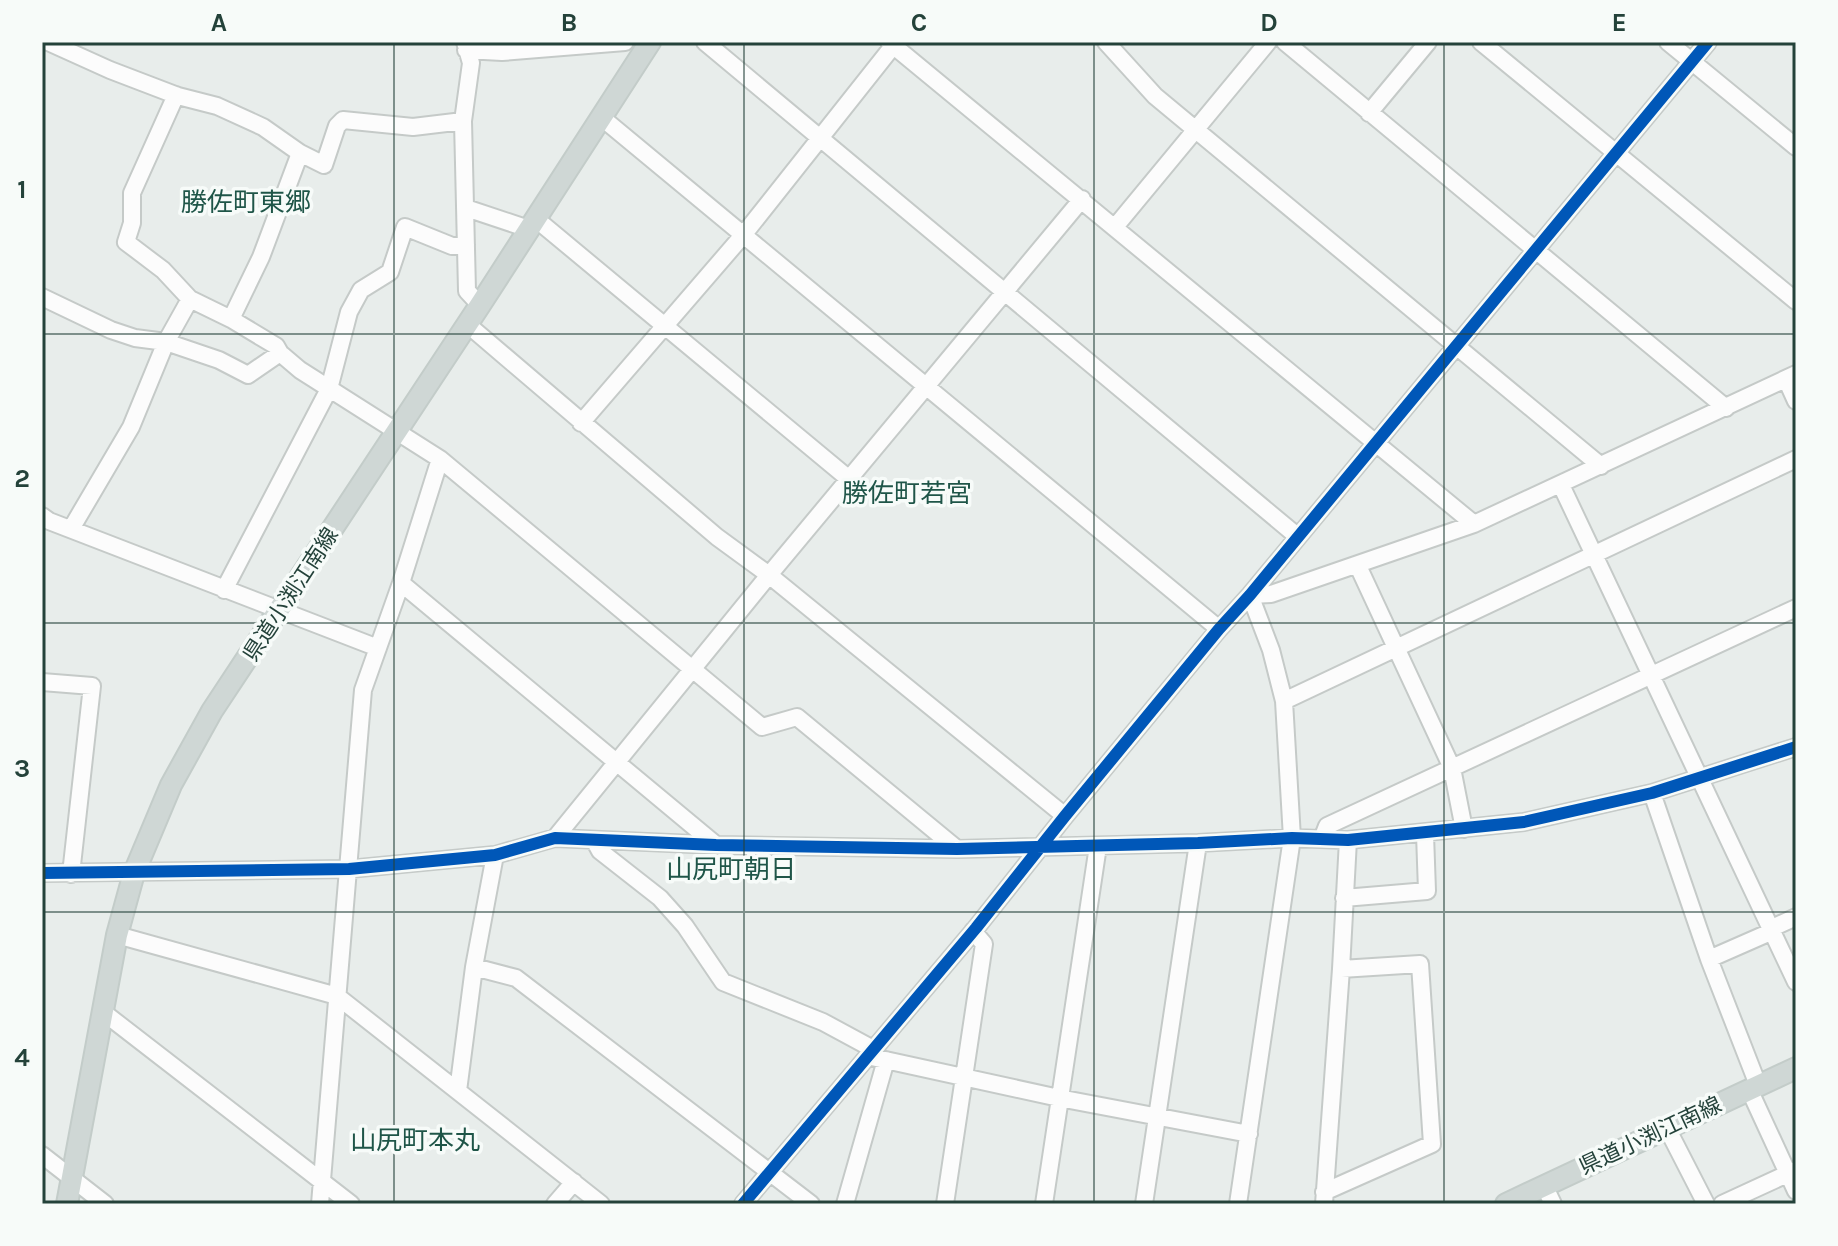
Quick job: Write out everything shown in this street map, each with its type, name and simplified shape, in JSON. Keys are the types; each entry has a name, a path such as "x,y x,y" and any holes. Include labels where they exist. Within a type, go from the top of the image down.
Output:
{"main road":[{"name":"県道小渕江南線","path":"67,1204 117,935 134,873 171,785 212,711 650,42"},
{"name":"県道小渕江南線","path":"1506,1204 1549,1195 1667,1128 1796,1068"}],"street":[{"path":"48,42 176,95 217,106 263,127 300,153 324,165 337,126 343,120 413,127 463,121"},
{"path":"480,305 467,291 463,121 471,63 466,46 502,52 625,42"},
{"path":"705,42 1297,536"},
{"path":"1106,42 1155,96 1601,466"},
{"path":"1115,227 1268,42"},
{"path":"1285,42 1726,408"},
{"path":"1369,113 1428,42"},
{"path":"1481,42 1796,301"},
{"path":"1668,42 1796,147"},
{"path":"743,1204 876,1055 1065,816 1708,42"},
{"path":"581,423 744,234 891,44 1474,524"},
{"path":"176,95 132,193 132,223 126,242 163,270 190,299 276,346 280,353 329,389 440,459 762,727 797,717 957,849"},
{"path":"601,117 1219,629"},
{"path":"231,319 261,257 300,153"},
{"path":"555,838 1082,199"},
{"path":"466,208 532,224 665,327 849,479"},
{"path":"224,590 329,389 349,312 361,290 390,272 405,227 452,246 466,245"},
{"path":"42,297 123,334 166,342 219,360 248,375 280,353"},
{"path":"71,529 131,427 166,342 190,299"},
{"path":"467,324 717,537 769,575 1065,816"},
{"path":"1250,595 1271,594 1474,524 1791,376 1796,401"},
{"path":"320,1204 363,690 440,459"},
{"path":"1284,701 1796,459"},
{"path":"1561,485 1685,740 1796,982"},
{"path":"44,521 378,648"},
{"path":"1358,566 1452,768 1464,829"},
{"path":"401,583 716,845"},
{"path":"1238,1204 1292,838 1284,701 1271,650 1250,595"},
{"path":"1322,839 1327,826 1796,608"},
{"path":"42,682 92,686 71,874"},
{"path":"42,873 349,869 495,855 555,838 716,845 957,849 1292,838 1348,840 1524,822 1652,793 1796,747"},
{"path":"1652,793 1753,1087 1792,1172 1796,1191"},
{"path":"1344,898 1427,891 1425,834"},
{"path":"594,840 600,851 660,898 685,926 723,982 823,1022 876,1055 1059,1098 1249,1134"},
{"path":"1324,1198 1348,840"},
{"path":"1144,1204 1198,843"},
{"path":"1044,1204 1098,846"},
{"path":"458,1091 474,967 495,855"},
{"path":"1709,959 1796,917"},
{"path":"945,1204 984,944 973,931"},
{"path":"117,935 337,996 601,1204"},
{"path":"1324,1198 1432,1144 1420,964 1341,969"},
{"path":"474,967 516,978 811,1204"},
{"path":"103,1012 351,1204"},
{"path":"845,1204 876,1055"},
{"path":"1667,1128 1706,1204"},
{"path":"42,1155 105,1204"},
{"path":"1722,1204 1792,1172"},
{"path":"555,1204 574,1182"}],"cycle path":[{"path":"743,1204 976,928 1219,629 1708,42"},
{"path":"42,873 349,869 495,855 555,838 716,845 957,849 1292,838 1348,840 1524,822 1652,793 1796,747"}],"district":[{"name":"勝佐町東郷","path":"246,202"},
{"name":"勝佐町若宮","path":"907,493"},
{"name":"山尻町朝日","path":"731,869"},
{"name":"山尻町本丸","path":"415,1140"}]}
